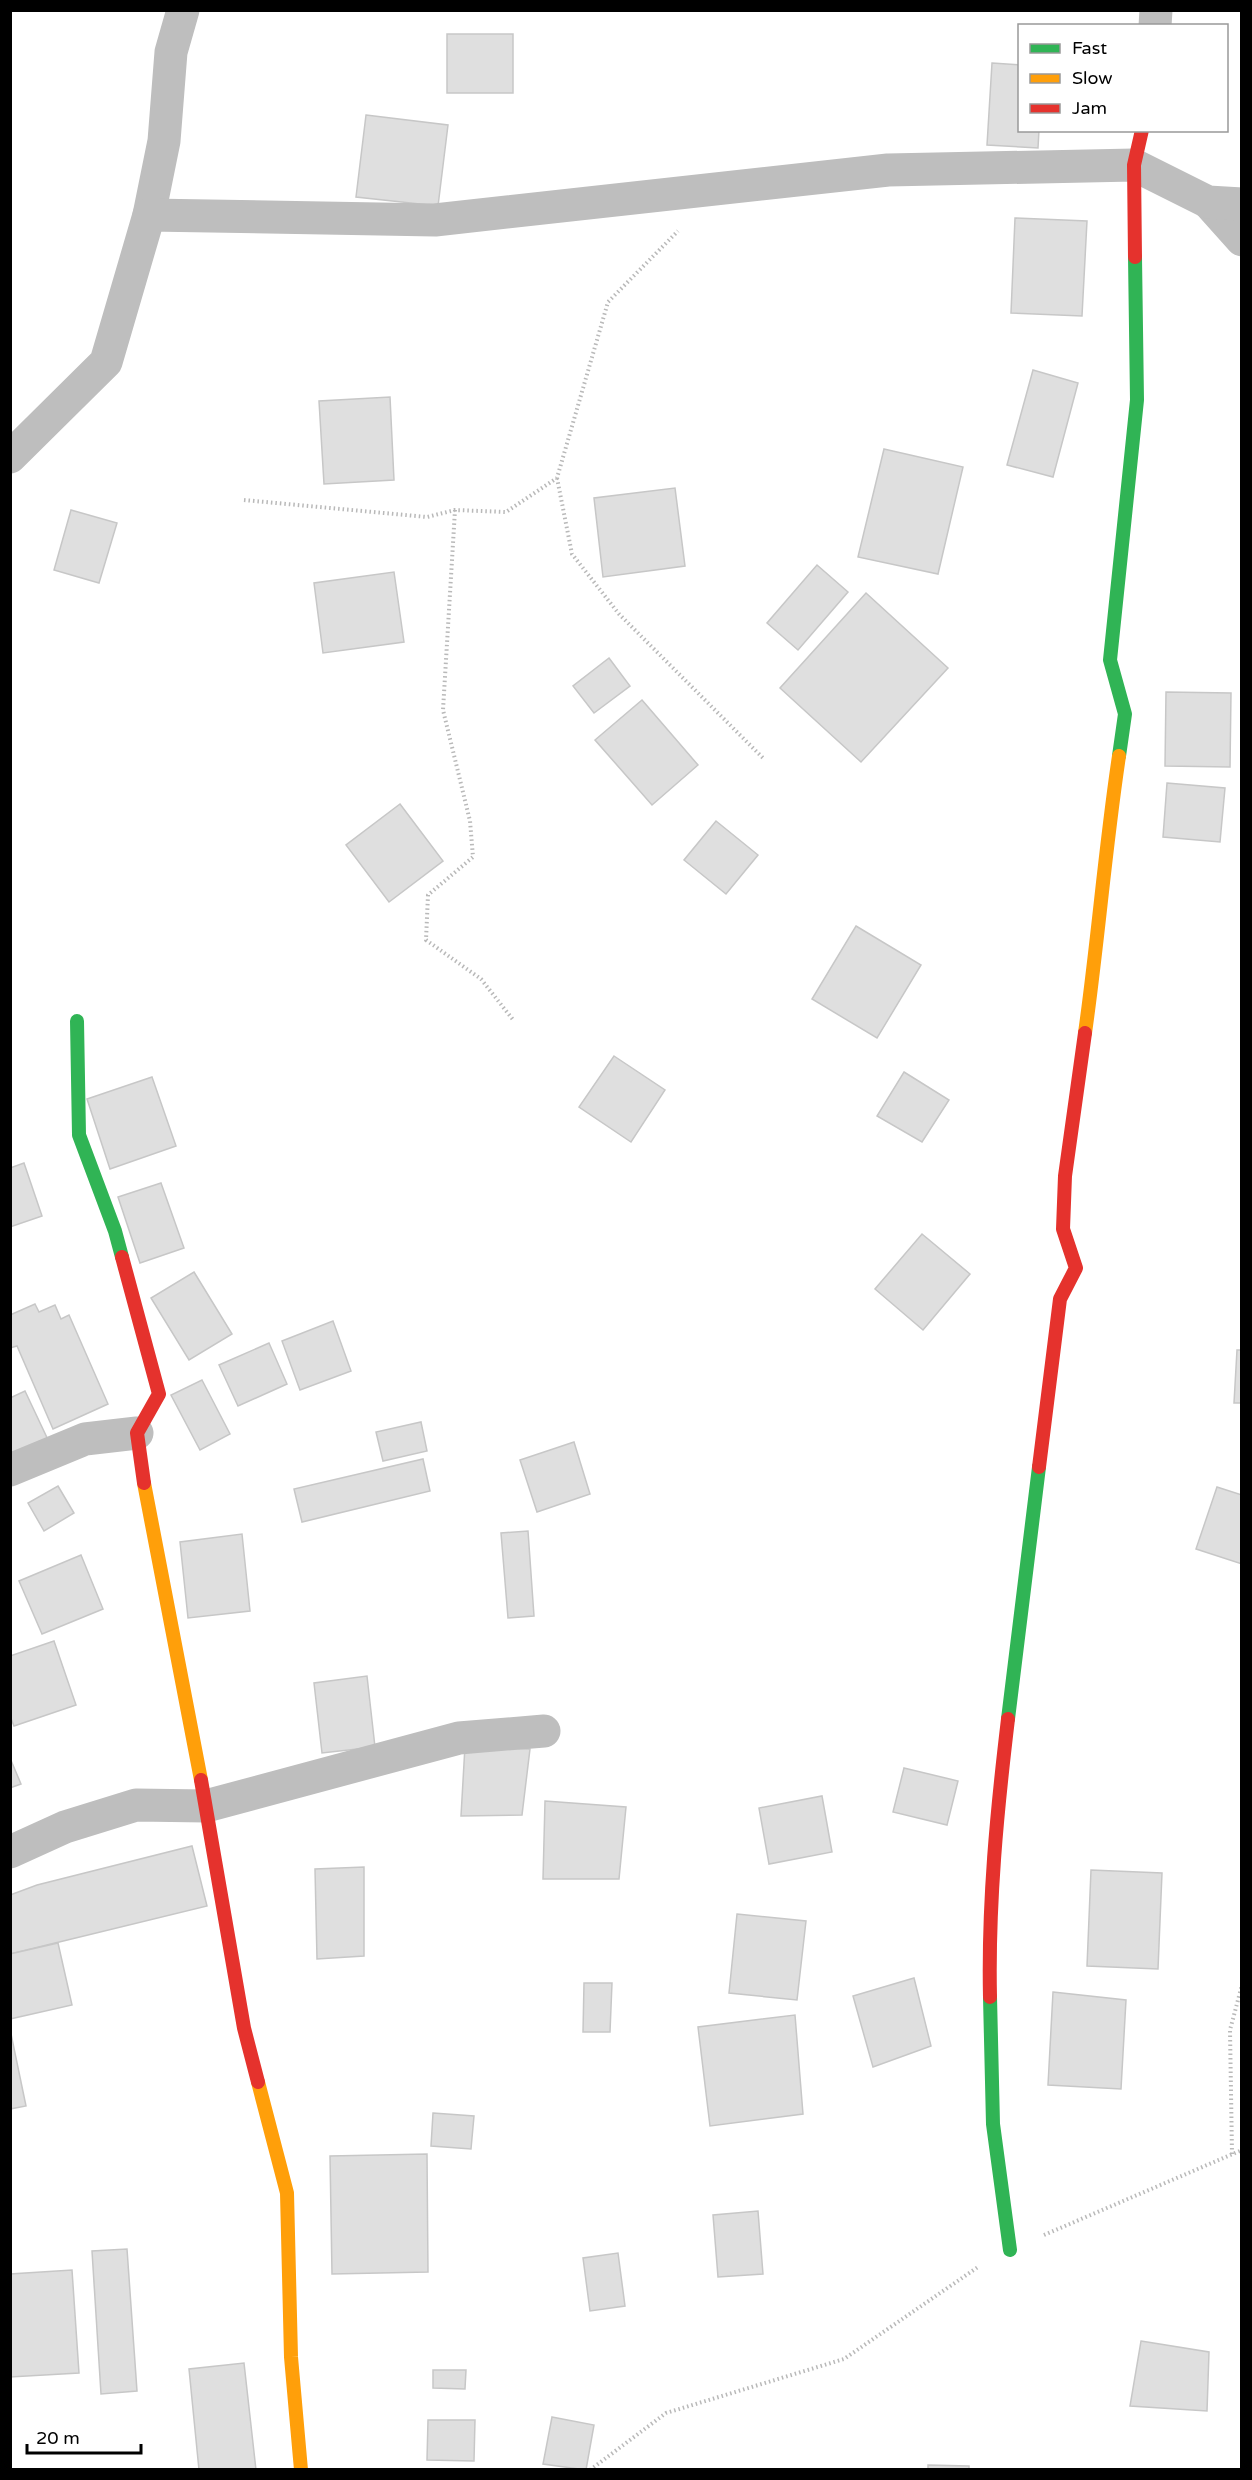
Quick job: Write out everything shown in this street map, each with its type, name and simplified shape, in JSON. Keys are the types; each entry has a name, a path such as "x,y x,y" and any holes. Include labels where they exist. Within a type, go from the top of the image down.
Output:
{"street":[{"path":"10,457 106,362 149,215 164,141 171,52 183,10"},
{"path":"1010,2250 993,2124 989,1958 997,1819 1060,1299 1076,1268 1062,1229 1065,1176 1095,960 1105,851 1125,714 1110,660 1137,400 1134,165 1142,132"},
{"path":"149,215 435,220 888,170 1134,165 1209,202 1242,240"},
{"path":"1209,202 1242,204"},
{"path":"77,1021 79,1135 115,1231 159,1394 138,1433 141,1469 206,1806 244,2028 288,2193 291,2357 301,2469"},
{"path":"10,1470 85,1439 138,1433"},
{"path":"10,1852 65,1827 136,1805 206,1806 459,1738 544,1731"}],"path":[{"path":"680,228 608,302 557,478 572,554 618,614 764,759"},
{"path":"244,500 427,517 455,510 506,512 557,478"},
{"path":"455,510 442,710 470,821 472,857 428,895 426,940 481,979 514,1021"},
{"path":"1232,2154 1230,2030 1242,1985"},
{"path":"590,2469 666,2413 844,2359 990,2258 1242,2150"}],"building":[{"path":"447,34 513,34 513,93 447,93"},
{"path":"992,63 1018,65 1018,132 1039,132 1038,148 987,145"},
{"path":"366,115 448,125 438,206 356,197"},
{"path":"1015,218 1087,221 1082,316 1011,313"},
{"path":"1033,370 1078,383 1053,477 1007,465"},
{"path":"390,397 394,480 324,484 319,401"},
{"path":"884,449 963,467 938,574 858,557"},
{"path":"675,488 685,566 603,577 594,498"},
{"path":"71,510 117,523 99,583 54,570"},
{"path":"817,565 848,592 798,650 767,623"},
{"path":"394,572 404,642 323,653 314,583"},
{"path":"866,593 948,668 861,762 780,688"},
{"path":"609,658 630,686 594,713 573,686"},
{"path":"1166,692 1231,693 1230,767 1165,766"},
{"path":"642,700 698,765 652,805 595,740"},
{"path":"1167,783 1225,788 1220,842 1163,837"},
{"path":"400,804 443,861 389,902 346,845"},
{"path":"716,821 758,855 726,894 684,860"},
{"path":"856,926 921,965 877,1038 812,999"},
{"path":"614,1056 665,1090 631,1142 579,1107"},
{"path":"904,1072 949,1100 922,1142 877,1116"},
{"path":"152,1077 176,1146 110,1169 87,1099"},
{"path":"24,1163 42,1216 10,1227 10,1168"},
{"path":"161,1183 184,1248 140,1263 118,1197"},
{"path":"922,1234 970,1274 923,1330 875,1289"},
{"path":"194,1272 232,1334 189,1360 151,1298"},
{"path":"35,1304 39,1312 55,1305 61,1319 69,1315 108,1404 53,1429 17,1346 10,1348 10,1315"},
{"path":"333,1321 351,1371 300,1390 282,1341"},
{"path":"269,1343 287,1384 238,1406 219,1365"},
{"path":"1237,1350 1242,1350 1242,1403 1234,1403"},
{"path":"202,1380 230,1434 200,1450 171,1395"},
{"path":"25,1391 49,1442 10,1461 10,1398"},
{"path":"421,1422 427,1451 383,1461 376,1432"},
{"path":"574,1442 590,1494 537,1512 520,1460"},
{"path":"423,1459 430,1491 302,1522 294,1489"},
{"path":"58,1486 74,1513 44,1531 28,1503"},
{"path":"1217,1487 1242,1495 1242,1564 1196,1549"},
{"path":"528,1531 534,1616 508,1618 501,1533"},
{"path":"242,1534 250,1611 188,1618 180,1542"},
{"path":"81,1555 103,1609 42,1634 19,1581"},
{"path":"54,1641 76,1705 14,1726 10,1716 10,1656"},
{"path":"367,1676 375,1747 322,1753 314,1683"},
{"path":"465,1746 530,1749 522,1815 461,1816"},
{"path":"10,1758 21,1784 10,1788"},
{"path":"904,1768 958,1781 947,1825 893,1812"},
{"path":"822,1796 832,1852 769,1864 759,1808"},
{"path":"545,1801 626,1807 619,1879 543,1879"},
{"path":"192,1846 207,1906 10,1954 10,1895 37,1885"},
{"path":"364,1867 364,1956 317,1959 315,1869"},
{"path":"1091,1870 1162,1873 1158,1969 1087,1966"},
{"path":"737,1914 806,1921 797,2000 729,1993"},
{"path":"58,1943 72,2005 10,2019 10,1954"},
{"path":"914,1978 931,2046 873,2067 853,1996"},
{"path":"584,1983 612,1983 610,2032 583,2032"},
{"path":"1053,1992 1126,2000 1121,2089 1048,2085"},
{"path":"795,2015 803,2114 710,2126 698,2027"},
{"path":"10,2029 26,2106 10,2109"},
{"path":"433,2113 474,2116 471,2149 431,2146"},
{"path":"427,2154 428,2272 332,2274 330,2156"},
{"path":"758,2211 763,2274 718,2277 713,2215"},
{"path":"127,2249 137,2391 101,2394 92,2251"},
{"path":"618,2253 625,2306 590,2311 583,2258"},
{"path":"72,2270 79,2373 10,2377 10,2274"},
{"path":"1141,2341 1209,2352 1207,2411 1130,2406"},
{"path":"244,2363 256,2470 199,2470 189,2369"},
{"path":"433,2370 466,2370 465,2389 433,2388"},
{"path":"552,2417 594,2425 586,2470 543,2464"},
{"path":"428,2420 475,2420 474,2461 427,2460"},
{"path":"928,2465 969,2466 969,2470 928,2470"}],"traffic: fast":[{"path":"1119,756 1125,714 1110,660 1137,400 1135,257"},
{"path":"77,1021 79,1135 115,1231 122,1257"},
{"path":"1008,1719 1039,1467"},
{"path":"990,1997 993,2124 1010,2250"}],"traffic: slow":[{"path":"1085,1033 1119,756"},
{"path":"144,1483 201,1780"},
{"path":"258,2082 287,2193 291,2357 301,2470"}],"traffic: jam":[{"path":"1135,257 1134,165 1142,132"},
{"path":"1039,1467 1060,1299 1076,1268 1063,1229 1065,1176 1085,1033"},
{"path":"122,1257 159,1394 137,1433 144,1483"},
{"path":"990,1997 990,1927 994,1858 1008,1719"},
{"path":"201,1780 244,2028 258,2082"}]}
